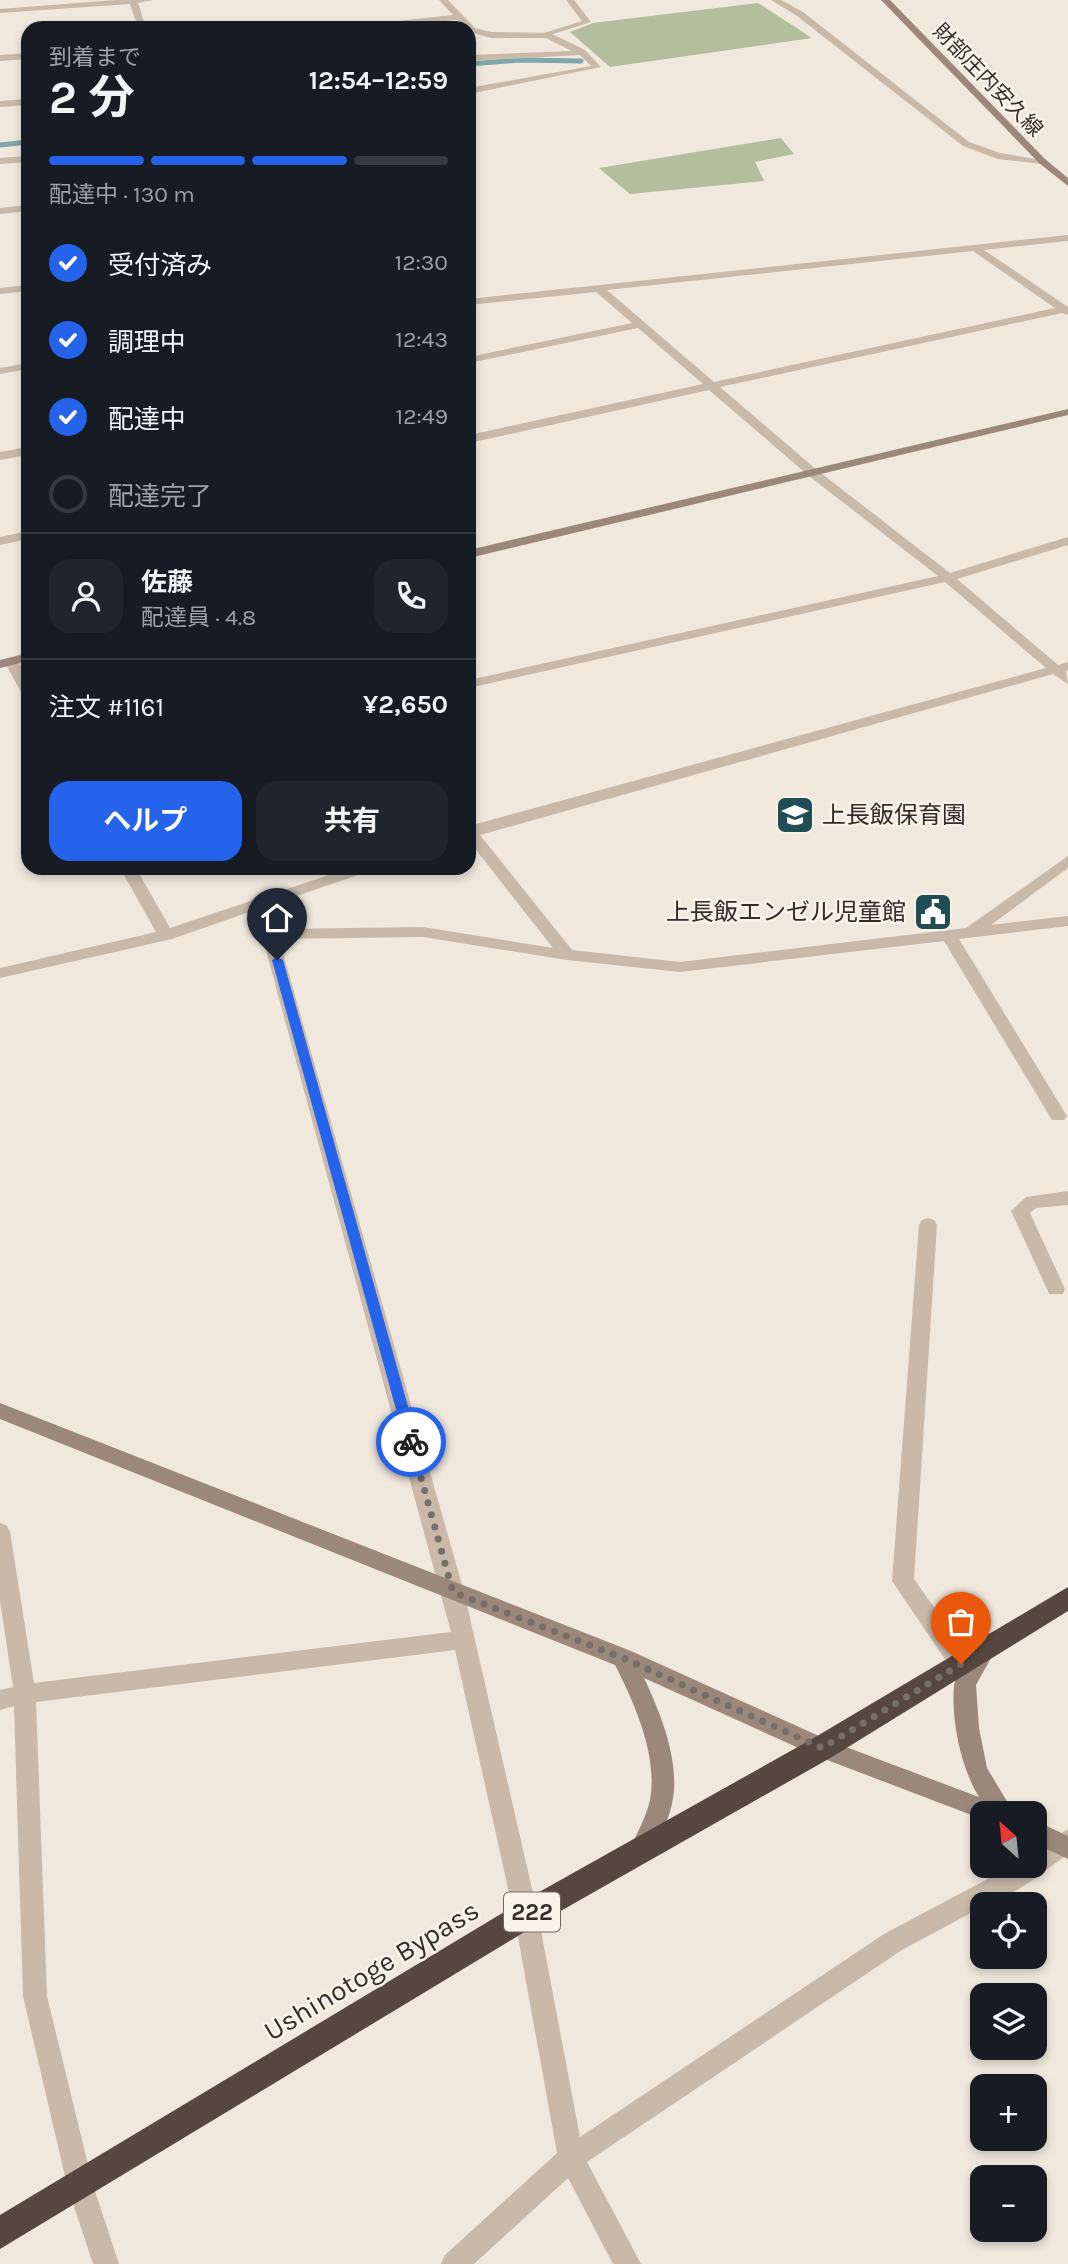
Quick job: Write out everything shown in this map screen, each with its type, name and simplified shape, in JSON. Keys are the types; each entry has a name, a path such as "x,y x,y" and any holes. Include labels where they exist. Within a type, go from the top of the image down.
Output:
{"highway":[{"name":"Ushinotoge Bypass","path":"0,2233 526,1915 822,1748 1068,1598"}],"street":[{"path":"0,11 47,3 149,0"},
{"path":"443,0 463,21"},
{"path":"775,0 800,14 966,144 998,156 1042,161"},
{"name":"財部庄内安久線","path":"885,0 1042,161 1068,183"},
{"path":"133,1 140,21"},
{"path":"414,21 458,17"},
{"path":"476,31 479,33 547,35 582,52 597,68 476,90"},
{"path":"476,58 582,52"},
{"path":"0,58 21,56"},
{"path":"0,104 21,102"},
{"path":"0,161 21,160"},
{"path":"0,211 21,209"},
{"path":"476,301 1068,239"},
{"path":"976,249 1066,311"},
{"path":"0,291 21,289"},
{"path":"600,290 813,473 1062,668 1068,681"},
{"path":"476,437 1066,311"},
{"path":"476,359 639,325"},
{"path":"0,371 21,367"},
{"path":"476,552 1068,412"},
{"path":"0,456 21,452"},
{"path":"0,541 21,536"},
{"path":"476,682 948,578 1068,541"},
{"path":"5,663 21,683"},
{"path":"476,830 1062,668"},
{"path":"476,841 567,955"},
{"path":"968,934 1068,861"},
{"path":"132,875 166,935"},
{"path":"0,973 166,935 344,875"},
{"path":"261,903 453,1592 526,1915 571,2158 628,2264"},
{"path":"270,934 423,932 567,955 680,967 1068,921"},
{"path":"949,936 1058,1116"},
{"path":"1056,1289 1020,1211 1032,1202 1068,1198"},
{"path":"928,1225 903,1581 973,1656 965,1684 968,1728 976,1771 995,1801"},
{"path":"0,1412 623,1658 822,1748 970,1804"},
{"path":"0,1532 25,1694 35,1996 80,2185 106,2264"},
{"path":"0,1700 25,1694 462,1640"},
{"path":"623,1658 646,1714 658,1754 662,1796 641,1851"},
{"path":"1047,1837 1066,1844"},
{"path":"1047,1856 1066,1844"},
{"path":"454,2264 571,2158 893,1942 1012,1878"}],"lane":[{"path":"547,35 587,22 570,0"}],"green space":[{"path":"758,3 812,38 610,67 570,32 593,23"},
{"path":"781,138 794,154 755,162 764,181 630,194 599,168"}],"waterway":[{"path":"476,63 520,60 581,61"},
{"path":"0,145 21,143"}],"way so far":[{"path":"411,1442 453,1592 623,1658 822,1748 961,1664"}],"place":[{"name":"上長飯保育園","path":"795,815"},
{"name":"上長飯エンゼル児童館","path":"933,912"}],"route":[{"path":"277,960 411,1442"}]}
